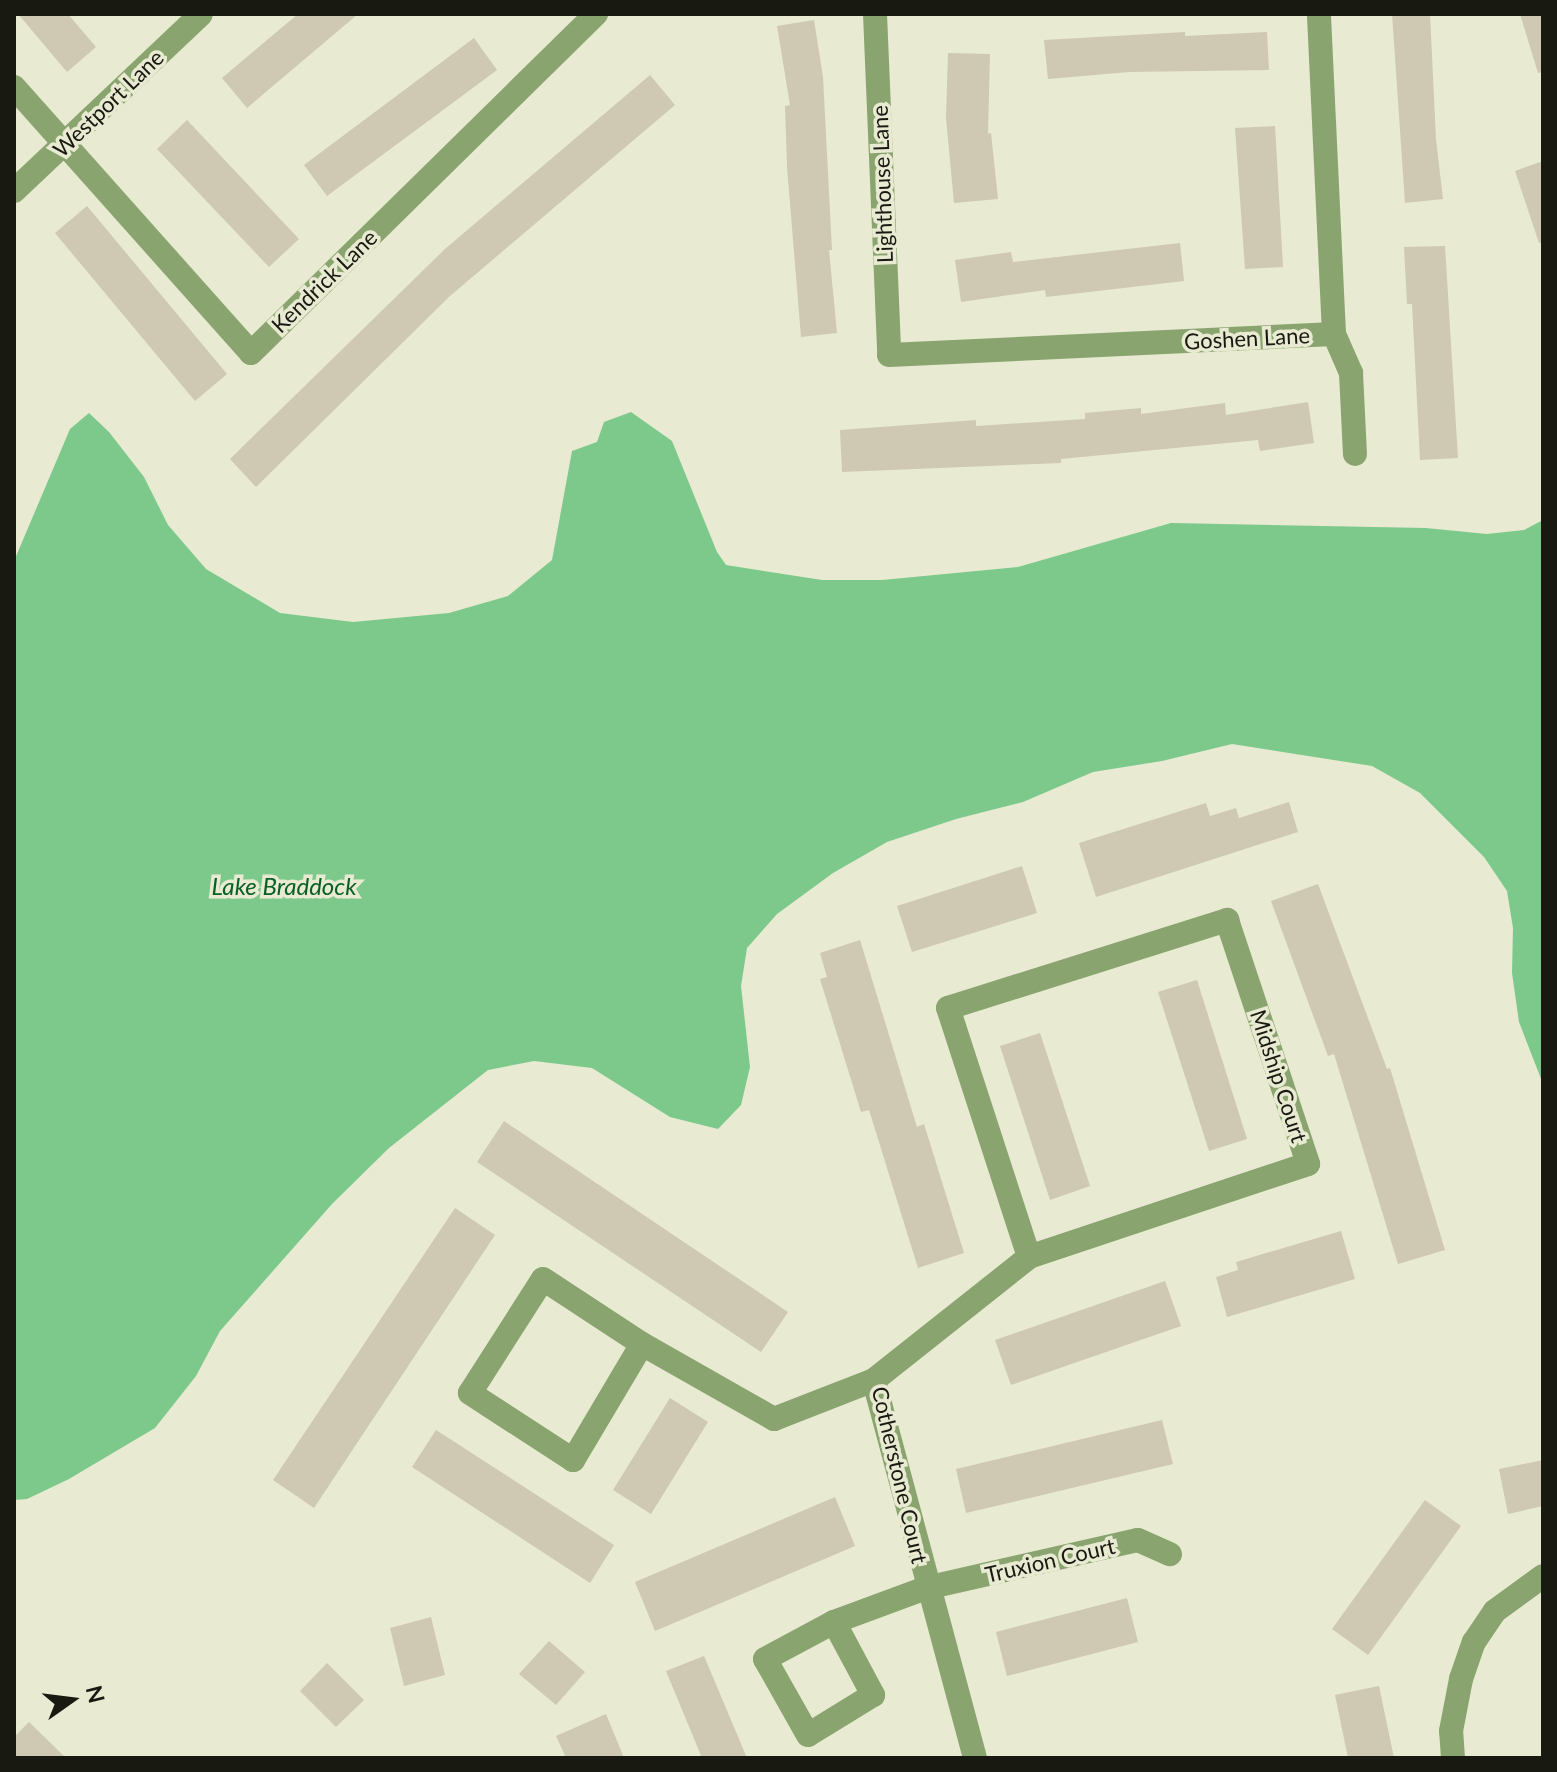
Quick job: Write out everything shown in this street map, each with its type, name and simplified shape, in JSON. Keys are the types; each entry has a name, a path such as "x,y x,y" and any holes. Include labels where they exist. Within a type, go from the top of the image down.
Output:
{"street":[{"name":"Westport Lane","path":"14,191 201,14"},
{"name":"Kendrick Lane","path":"66,145 251,353 596,14"},
{"name":"Lighthouse Lane","path":"875,14 889,355"},
{"name":"Goshen Lane","path":"889,355 1334,334 1319,14"},
{"path":"14,87 66,145"},
{"path":"1334,334 1351,373 1355,454"},
{"name":"Midship Court","path":"1227,920 1308,1164 1029,1257 948,1008 1227,920"},
{"name":"Cotherstone Court","path":"975,1758 926,1588 874,1380 1029,1257"},
{"path":"642,1344 573,1460 470,1393 543,1279 642,1344 774,1419 874,1380"},
{"name":"Truxion Court","path":"834,1622 873,1695 808,1735 765,1659 834,1622 926,1588 1138,1540 1170,1554"},
{"path":"1453,1758 1451,1731 1461,1679 1474,1642 1495,1611 1543,1576"}],"water":[{"name":"Lake Braddock","path":"631,412 672,441 717,552 726,565 822,580 882,580 1018,567 1171,523 1426,528 1487,534 1524,530 1543,520 1543,1084 1519,1022 1512,973 1513,928 1507,891 1484,857 1420,793 1372,766 1232,744 1162,761 1093,772 1023,802 956,819 887,842 833,873 777,914 747,948 741,986 750,1067 741,1105 718,1129 670,1117 592,1068 534,1061 488,1070 389,1148 332,1204 220,1331 196,1376 155,1428 69,1479 27,1499 14,1500 14,561 70,429 89,413 109,432 144,477 168,525 206,569 280,613 353,622 449,613 508,596 552,560 572,451 597,442 604,422"}],"building":[{"path":"18,14 68,14 96,47 67,72"},
{"path":"298,14 358,14 247,108 222,78"},
{"path":"1392,14 1430,14 1436,139 1443,199 1405,203"},
{"path":"1520,14 1543,14 1543,72 1538,73"},
{"path":"814,20 823,77 832,250 829,250 837,333 801,337 787,167 785,106 790,105 777,26"},
{"path":"1185,32 1185,36 1267,32 1269,70 1129,72 1048,79 1044,40"},
{"path":"474,38 497,70 327,196 304,165"},
{"path":"948,53 990,54 988,134 991,133 998,199 954,203 946,118"},
{"path":"650,75 675,105 450,296 256,487 230,459 445,249"},
{"path":"187,120 299,239 269,267 157,149"},
{"path":"1275,126 1283,267 1245,269 1235,128"},
{"path":"1543,161 1543,242 1539,243 1515,171"},
{"path":"87,206 227,374 195,401 55,233"},
{"path":"1180,243 1184,281 1046,297 1045,290 961,302 955,260 1011,252 1013,262"},
{"path":"1445,246 1458,458 1420,460 1412,304 1407,304 1404,247"},
{"path":"1308,402 1314,443 1260,451 1258,440 1061,459 1061,463 842,472 840,430 976,420 976,426 1085,419 1085,413 1141,408 1141,414 1225,403 1226,415"},
{"path":"1289,802 1298,832 1096,897 1079,843 1206,803 1210,816 1236,808 1239,818"},
{"path":"1022,866 1037,913 912,952 897,906"},
{"path":"1318,884 1387,1069 1390,1068 1445,1250 1398,1264 1334,1054 1328,1056 1271,901"},
{"path":"860,940 917,1127 924,1124 964,1253 918,1268 869,1110 861,1112 820,979 827,977 820,953"},
{"path":"1197,980 1247,1139 1209,1151 1158,992"},
{"path":"1040,1033 1090,1186 1050,1200 1000,1046"},
{"path":"504,1121 788,1312 761,1352 477,1162"},
{"path":"455,1208 495,1235 314,1508 273,1480"},
{"path":"1341,1231 1355,1279 1227,1317 1216,1277 1238,1270 1236,1262"},
{"path":"1165,1281 1181,1326 1011,1385 995,1340"},
{"path":"670,1398 708,1422 651,1514 613,1490"},
{"path":"1162,1420 1173,1464 966,1513 956,1469"},
{"path":"436,1430 614,1545 590,1583 412,1467"},
{"path":"1543,1460 1543,1506 1508,1514 1499,1469"},
{"path":"835,1497 855,1546 655,1631 635,1582"},
{"path":"1425,1500 1461,1526 1368,1655 1332,1629"},
{"path":"1127,1598 1138,1642 1007,1676 996,1632"},
{"path":"431,1617 445,1675 404,1686 390,1628"},
{"path":"549,1641 585,1672 556,1705 519,1674"},
{"path":"704,1656 747,1758 702,1758 666,1671"},
{"path":"327,1663 364,1700 336,1727 300,1691"},
{"path":"1379,1686 1394,1758 1348,1758 1335,1695"},
{"path":"606,1714 624,1758 566,1758 556,1736"},
{"path":"29,1722 66,1758 14,1758 14,1737"}]}
